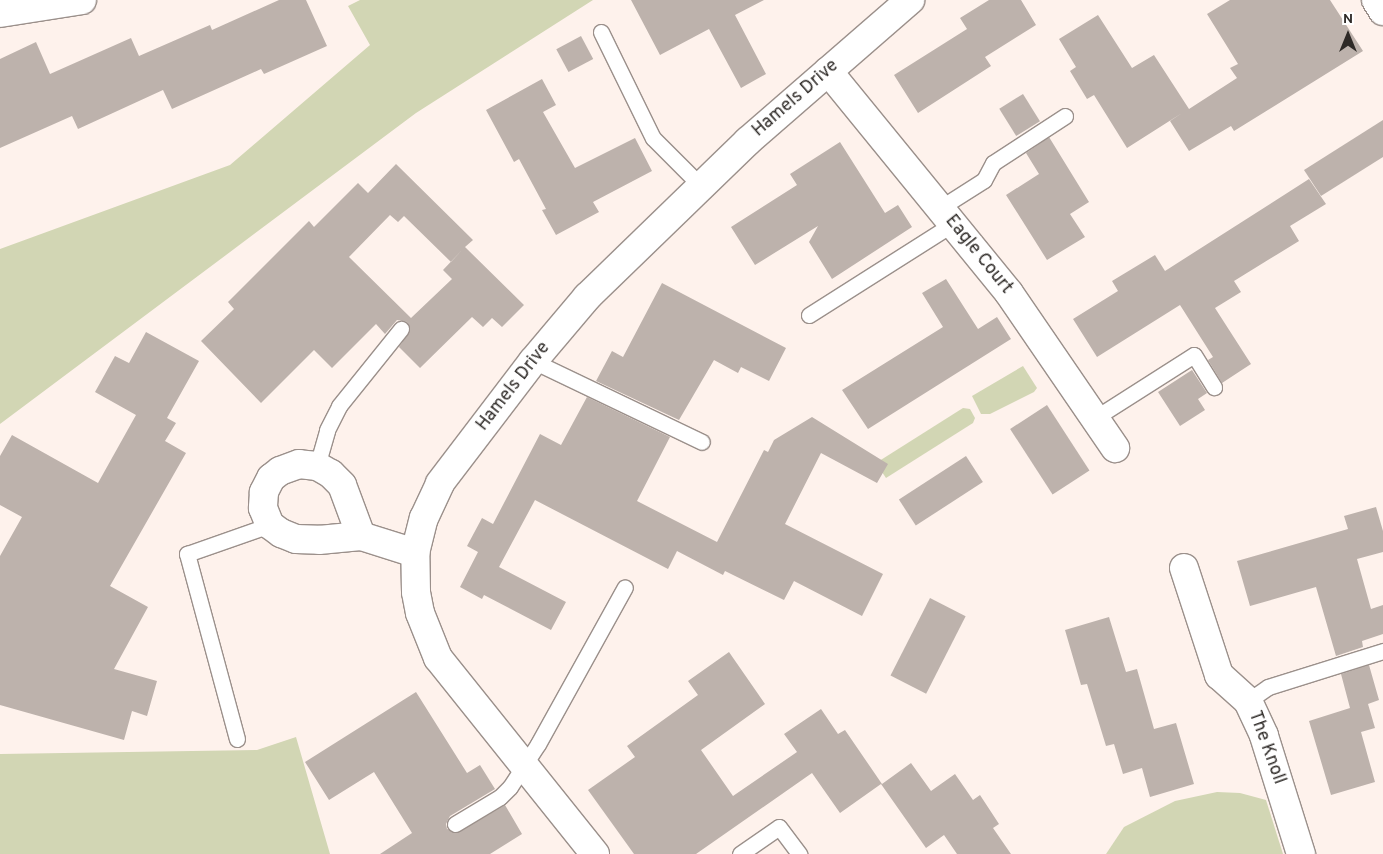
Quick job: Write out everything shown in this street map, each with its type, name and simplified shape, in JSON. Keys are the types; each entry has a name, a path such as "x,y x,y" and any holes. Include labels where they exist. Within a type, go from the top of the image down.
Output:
{"street":[{"path":"0,13 82,0"},
{"name":"Hamels Drive","path":"594,854 438,658 420,614 414,573 415,553 424,518 440,484 533,361 620,263 701,186 910,0"},
{"path":"1376,0 1383,11"},
{"name":"Eagle Court","path":"828,71 1009,293 1115,448"},
{"path":"361,536 342,485 317,466 299,464 280,471 270,478 264,492 263,508 270,525 296,538 319,540 361,536 415,553"},
{"name":"The Knoll","path":"1184,568 1219,675 1248,701 1264,736 1300,854"}],"lane":[{"path":"601,32 653,138 701,186"},
{"path":"809,316 947,216 984,180 993,163 1065,116"},
{"path":"317,466 327,430 339,406 401,328"},
{"path":"1095,418 1194,355 1214,387"},
{"path":"533,361 702,442"},
{"path":"237,740 187,554 270,525"},
{"path":"455,824 500,797 524,765 625,587"},
{"path":"1248,701 1268,687 1383,651"},
{"path":"740,854 779,827 799,854"}],"green space":[{"path":"360,0 593,0 416,113 0,424 0,249 230,165 370,45 348,6"},
{"path":"1023,366 1037,388 1034,392 990,414 981,414 972,396"},
{"path":"963,408 970,409 975,418 973,423 886,478 876,463"},
{"path":"296,737 330,854 0,854 0,754 257,750"},
{"path":"1217,792 1240,793 1266,800 1283,854 1106,854 1124,827 1175,801"}],"building":[{"path":"279,0 306,0 327,46 264,74 261,69 172,109 163,90 78,129 72,116 0,148 0,59 36,42 50,74 131,38 139,56 210,25 212,30"},
{"path":"631,0 764,0 735,15 766,74 741,88 709,29 660,55"},
{"path":"989,0 1021,0 1036,25 985,57 991,66 918,113 894,75 967,29 960,18"},
{"path":"1230,0 1330,0 1363,51 1234,131 1231,126 1189,151 1170,121 1182,113 1127,148 1094,95 1087,99 1070,71 1076,67 1059,39 1098,15 1132,68 1154,55 1189,109 1237,78 1230,68 1238,64 1207,14"},
{"path":"581,36 593,59 568,72 556,49"},
{"path":"542,79 556,105 543,112 575,168 635,138 652,171 593,202 599,212 556,235 542,210 546,209 519,159 514,162 486,110"},
{"path":"1023,94 1040,121 1016,136 999,109"},
{"path":"1383,120 1383,157 1321,196 1304,170"},
{"path":"1049,137 1089,202 1070,214 1085,237 1047,260 1006,195 1039,174 1026,153"},
{"path":"840,142 885,213 898,205 912,227 832,279 809,242 818,226 755,265 731,227 797,185 790,174"},
{"path":"396,164 473,240 465,247 524,305 502,327 492,318 483,327 472,317 420,368 399,347 410,331 407,322 397,320 385,334 376,324 332,368 314,350 261,403 201,341 234,309 228,302 309,221 314,227 358,183 368,193","holes":["390,215 398,222 404,216 451,262 443,270 452,279 411,318 349,257"]},
{"path":"1309,179 1326,204 1290,226 1299,241 1234,281 1241,292 1215,308 1251,364 1222,383 1208,360 1213,357 1180,305 1097,357 1073,319 1118,291 1112,281 1155,255 1165,271"},
{"path":"946,279 978,329 997,317 1011,339 868,429 842,390 943,327 922,293"},
{"path":"662,283 786,348 769,381 741,367 738,373 714,360 679,420 596,381 612,351 623,357"},
{"path":"146,332 199,361 167,418 176,423 165,441 186,453 110,586 148,607 114,669 157,681 147,716 132,711 124,740 0,705 0,556 22,517 0,505 0,456 12,435 98,483 136,415 95,392 115,356 129,363"},
{"path":"1192,370 1207,393 1198,399 1205,410 1180,426 1158,392"},
{"path":"587,397 670,437 637,501 717,542 764,450 768,452 774,440 812,417 888,464 877,483 821,453 785,524 883,574 862,616 794,581 784,600 725,571 723,575 677,551 668,569 535,500 499,567 566,602 551,630 484,595 482,599 460,587 478,552 467,546 482,518 493,524 540,434 561,445"},
{"path":"1047,405 1089,470 1053,494 1010,429"},
{"path":"966,456 983,482 916,526 899,500"},
{"path":"1376,507 1383,531 1383,552 1357,559 1371,609 1383,605 1383,634 1362,641 1363,647 1336,656 1316,587 1250,606 1237,561 1348,529 1344,516"},
{"path":"930,598 966,616 926,694 891,676"},
{"path":"1109,617 1126,672 1137,669 1154,729 1176,723 1194,784 1150,797 1142,768 1123,774 1114,744 1106,746 1087,684 1081,685 1065,630"},
{"path":"729,652 765,704 701,750 733,796 797,752 784,734 821,709 838,734 845,730 882,784 911,763 931,791 955,774 973,800 980,795 999,824 993,828 1011,854 957,854 944,835 926,848 881,784 840,813 812,773 696,854 634,854 588,790 635,757 627,746 698,695 688,681"},
{"path":"1369,665 1379,700 1368,704 1375,728 1361,732 1375,782 1331,795 1309,721 1350,708 1341,674"},
{"path":"416,692 467,773 480,765 495,789 450,816 446,824 447,829 459,832 505,805 522,834 490,854 380,854 412,833 374,772 329,800 305,762"}]}
